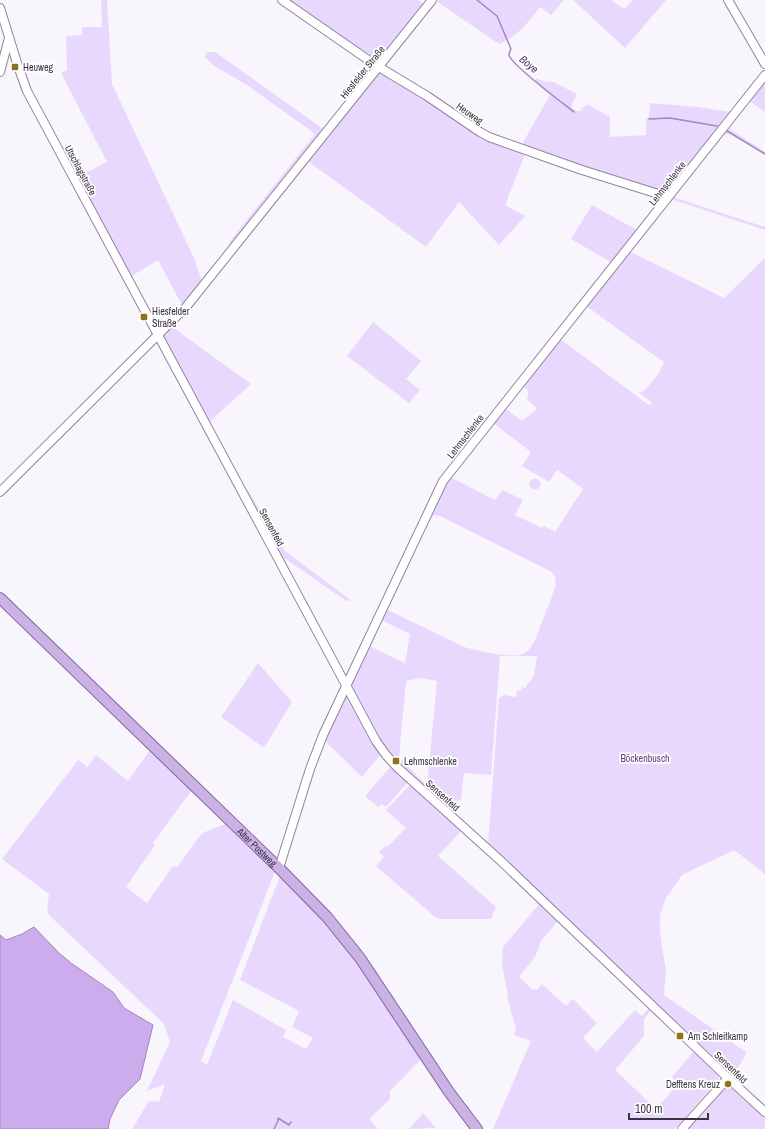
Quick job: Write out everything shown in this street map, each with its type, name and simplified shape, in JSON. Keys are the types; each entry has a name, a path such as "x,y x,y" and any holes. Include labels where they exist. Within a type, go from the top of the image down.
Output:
{"main road":[{"name":"Alter Postweg","path":"0,598 279,868 327,917 360,958 449,1092 477,1129"}],"street":[{"name":"Heuweg","path":"282,0 379,67 493,139 668,197"},
{"name":"Hiesfelder Straße","path":"0,492 191,301 432,0"},
{"path":"728,0 765,64"},
{"name":"Utschlagstraße","path":"0,8 27,91 157,336"},
{"path":"0,72 9,37"},
{"name":"Lehmschlenke","path":"279,868 320,742 443,481 765,75"},
{"name":"Sensenfeld","path":"157,336 376,741 394,764 496,856 765,1112"},
{"path":"682,1129 728,1078"}],"green space":[{"path":"101,0 107,0 112,84 194,258 202,281 229,247 230,241 315,134 247,85 213,65 205,57 207,52 215,52 322,128 328,127 202,282 182,305 158,260 130,277 77,177 107,162 61,73 67,70 66,36 82,35 82,27 102,27"},
{"path":"287,0 418,0 423,4 376,61"},
{"path":"564,0 551,15 540,7 522,28 512,37 499,44 439,3 437,1"},
{"path":"573,0 611,0 624,9 633,0 666,0 625,48"},
{"path":"381,71 490,142 526,152 505,205 525,216 499,245 459,202 426,247 309,162"},
{"path":"536,78 543,81 553,82 577,94 571,107 576,111 580,111 587,104 610,117 610,137 646,135 646,118 649,117 650,103 699,107 731,112 666,192 664,192 521,146 550,95 536,83"},
{"path":"765,79 765,112 748,100"},
{"path":"727,127 765,152 765,155 729,133 717,141"},
{"path":"674,195 676,198 765,227 765,230 671,199"},
{"path":"592,205 637,230 612,263 571,239"},
{"name":"Böckenbusch","path":"629,251 724,298 765,258 765,874 734,850 682,875 666,898 660,915 660,933 666,971 664,995 746,1052 737,1068 727,1073 488,844 499,698 504,695 516,697 517,691 521,691 522,687 526,688 527,684 534,675 537,656 500,656 491,775 464,773 461,799 451,810 385,749 372,729 350,686 351,678 374,629 377,628 369,646 405,663 410,634 381,620 387,603 431,510 433,511 450,477 495,500 503,490 523,500 515,515 542,528 544,526 555,532 583,489 557,470 549,482 522,466 531,452 493,423 505,408 522,421 537,409 527,399 529,391 522,386 560,339 649,405 652,403 637,391 642,392 649,385 657,375 664,362 586,306","holes":["434,515 440,516 552,572 556,584 555,588 535,640 527,651 517,655 493,654 464,647 386,609 429,520","419,678 437,681 427,786 399,757 406,681"]},
{"path":"373,322 421,361 406,379 420,390 409,403 347,356"},
{"path":"171,326 251,384 207,424 159,337"},
{"path":"535,478 539,480 541,484 539,488 535,490 531,488 529,484 531,480"},
{"path":"247,489 285,551 352,601 345,600 280,555 245,491"},
{"path":"258,663 292,702 264,748 221,717"},
{"path":"345,696 347,696 380,755 362,777 324,740"},
{"path":"150,750 192,790 153,843 155,845 126,887 147,903 173,866 178,866 199,837 205,832 227,823 276,869 201,1061 207,1065 233,1000 286,1030 283,1037 306,1049 313,1038 292,1027 299,1011 240,980 280,876 307,902 341,942 421,1059 390,1091 390,1099 369,1119 378,1129 132,1129 149,1101 159,1102 165,1084 147,1091 170,1042 164,1024 49,915 47,910 49,894 2,859 78,760 87,767 96,755 128,781"},
{"path":"391,766 408,782 386,807 382,804 378,807 365,796"},
{"path":"411,784 462,830 438,856 496,907 491,919 440,919 434,916 376,866 384,857 379,852 384,847 389,845 406,828 386,810"},
{"path":"540,903 558,921 541,941 535,957 519,977 533,990 537,990 542,984 566,1006 573,999 597,1023 583,1038 597,1052 635,1010 642,1016 650,1007 652,1009 644,1019 644,1036 615,1070 656,1109 678,1084 672,1077 695,1050 718,1073 719,1079 717,1082 675,1129 493,1129 531,1041 514,1035 516,1029 507,997 508,995 502,965 503,947"},
{"path":"726,1088 732,1088 765,1116 765,1129 686,1129 721,1091"},
{"path":"423,1113 436,1128 409,1129"}],"shaded area":[{"path":"34,927 59,953 71,963 113,992 124,1008 153,1025 140,1079 119,1100 110,1119 108,1129 0,1129 0,935 6,940 22,934"}],"waterway":[{"name":"Boye","path":"477,0 497,16 511,49 509,55 518,67 574,112"},
{"name":"Boye","path":"649,119 670,118 717,126"},
{"name":"Boye","path":"727,131 765,154"},
{"path":"274,1129 278,1118 289,1125 291,1122"}],"place":[{"name":"Heuweg","path":"15,67"},
{"name":"Hiesfelder Straße","path":"144,317"},
{"name":"Lehmschlenke","path":"396,761"},
{"name":"Am Schleitkamp","path":"680,1036"},
{"name":"Defftens Kreuz","path":"728,1084"}]}
